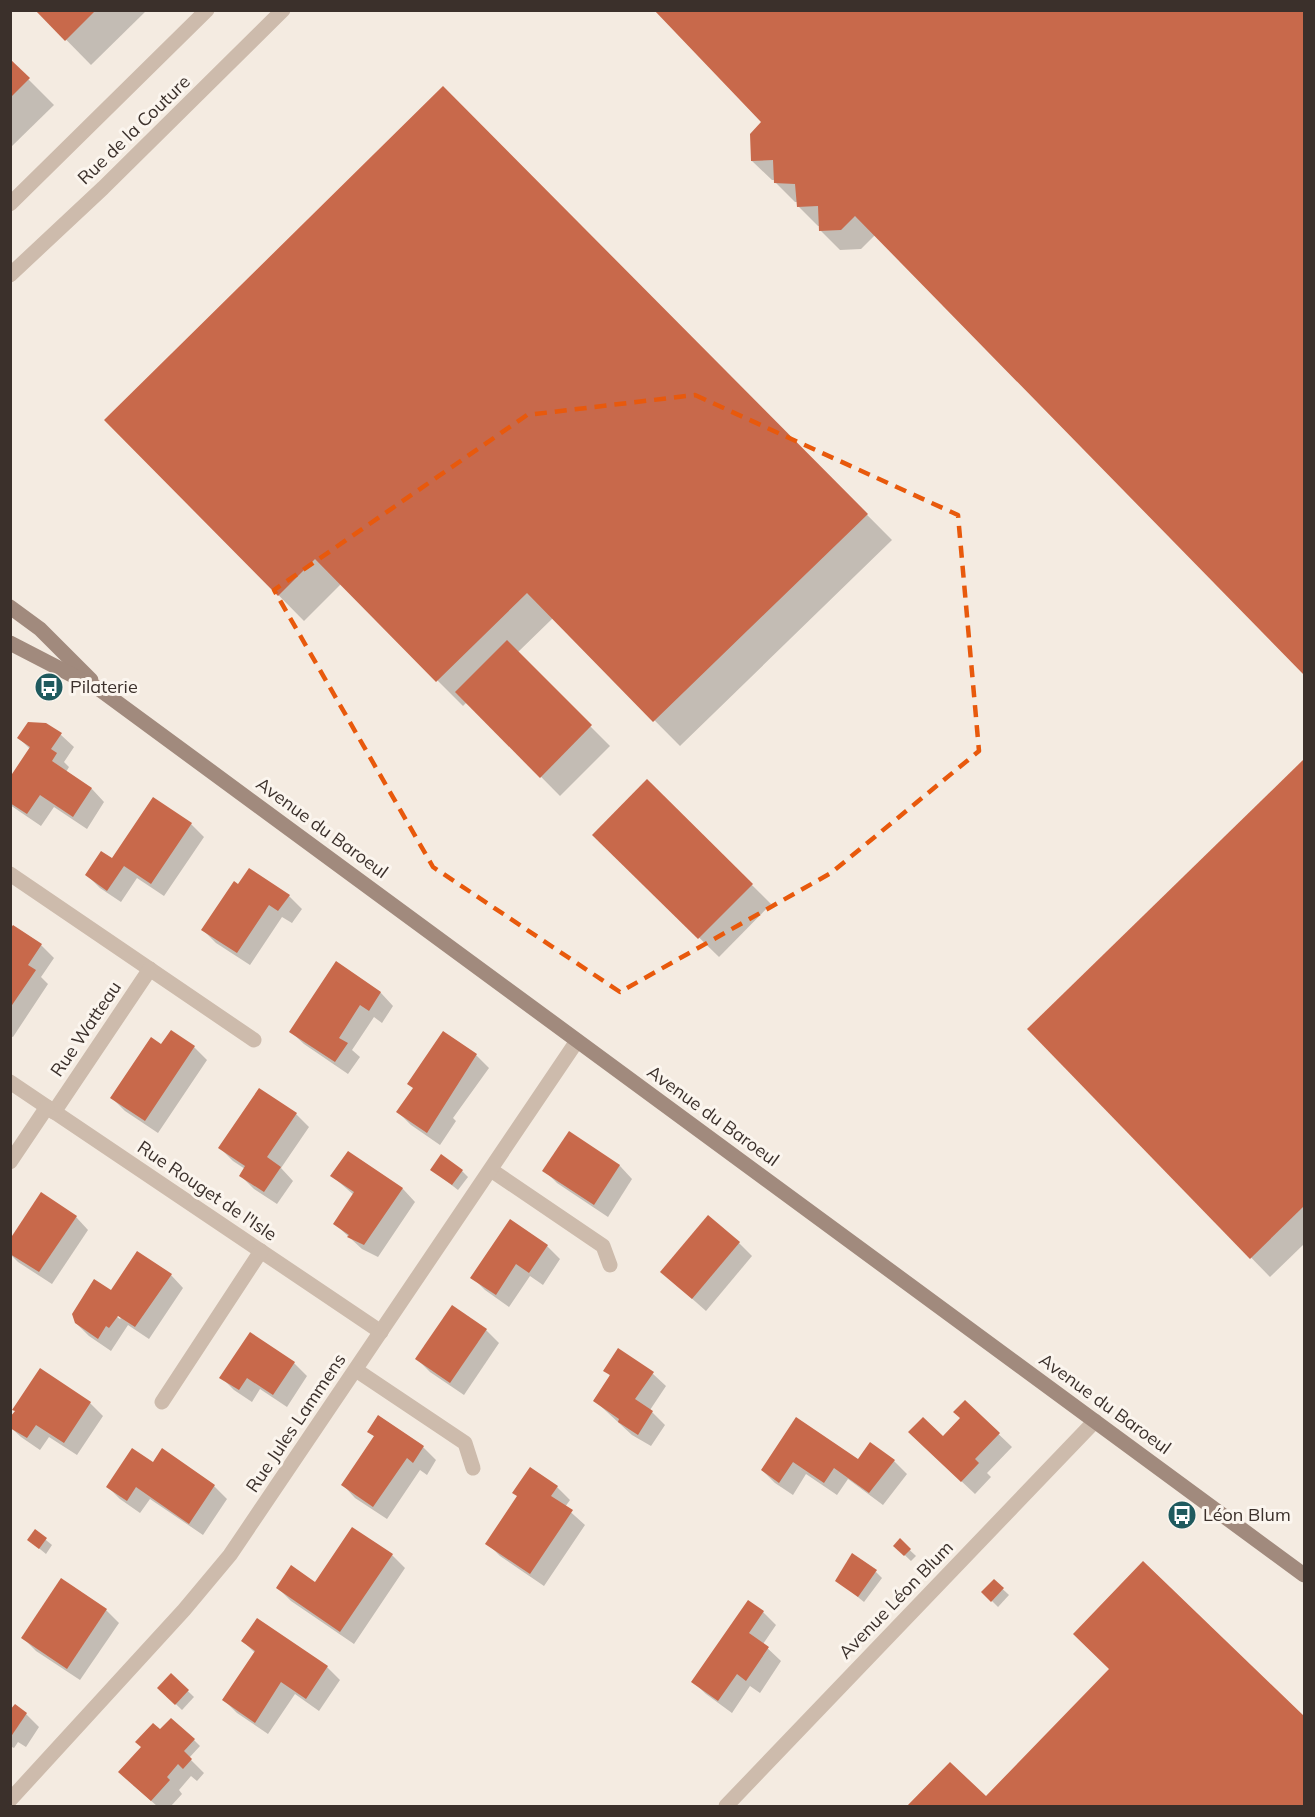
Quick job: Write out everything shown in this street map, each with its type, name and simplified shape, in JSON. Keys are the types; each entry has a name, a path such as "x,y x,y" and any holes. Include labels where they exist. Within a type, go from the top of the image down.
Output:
{"main road":[{"name":"Avenue du Baroeul","path":"10,607 53,641 99,689"},
{"name":"Avenue du Baroeul","path":"10,643 99,689 1305,1575"}],"street":[{"name":"Rue de la Couture","path":"10,204 207,10"},
{"name":"Rue de la Couture","path":"10,275 103,188 283,10"},
{"path":"10,874 254,1040"},
{"name":"Rue Watteau","path":"10,1162 51,1109 150,969"},
{"name":"Rue Jules Lammens","path":"10,1800 213,1577 230,1555 577,1041"},
{"name":"Rue Rouget de l'Isle","path":"10,1082 381,1332"},
{"path":"491,1170 603,1246 610,1265"},
{"path":"162,1402 261,1251"},
{"path":"356,1370 465,1443 473,1468"},
{"name":"Avenue Léon Blum","path":"726,1806 1095,1421"}],"highlighted area":[{"path":"695,395 958,515 979,751 831,873 620,992 433,867 274,590 527,415"}],"building":[{"path":"35,10 96,10 65,41"},
{"path":"654,10 1304,10 1304,675 855,216 841,230 819,231 818,206 797,207 795,184 774,183 773,160 751,161 750,134 761,122"},
{"path":"10,59 30,78 10,98"},
{"path":"443,86 868,514 653,722 527,593 436,682 315,559 278,596 104,420"},
{"path":"507,640 592,725 540,778 455,692"},
{"path":"28,722 46,723 62,733 51,749 57,753 52,761 92,788 73,817 40,795 27,814 10,803 10,777 30,747 17,738"},
{"path":"1304,759 1304,1206 1250,1259 1027,1029"},
{"path":"647,779 753,884 698,939 592,835"},
{"path":"153,797 192,823 151,884 124,866 107,891 85,875 101,851 112,858"},
{"path":"249,868 290,895 278,911 269,905 237,953 201,930 234,881 238,884"},
{"path":"13,925 42,944 28,965 36,970 10,1008 10,929"},
{"path":"336,961 381,992 369,1011 360,1005 339,1038 348,1043 335,1062 289,1032"},
{"path":"171,1030 195,1046 145,1121 110,1098 151,1037 161,1044"},
{"path":"443,1031 477,1054 427,1133 396,1112 413,1088 407,1084"},
{"path":"259,1088 297,1113 267,1157 281,1167 264,1192 239,1176 245,1166 218,1148"},
{"path":"569,1131 620,1165 594,1205 542,1171"},
{"path":"348,1151 403,1188 364,1245 347,1237 349,1235 333,1224 354,1192 330,1176"},
{"path":"441,1154 463,1170 452,1185 430,1170"},
{"path":"41,1192 77,1216 39,1272 10,1254 10,1239"},
{"path":"708,1215 740,1242 692,1299 660,1272"},
{"path":"510,1219 548,1245 529,1273 516,1264 496,1295 470,1278"},
{"path":"137,1251 172,1274 135,1327 118,1316 109,1328 106,1326 98,1339 75,1323 72,1314 94,1279 111,1290"},
{"path":"452,1305 487,1329 450,1383 415,1359"},
{"path":"250,1332 295,1362 273,1395 247,1378 239,1390 219,1378"},
{"path":"618,1348 654,1372 635,1399 653,1411 638,1435 593,1401 610,1375 603,1371"},
{"path":"40,1368 91,1402 64,1443 36,1425 27,1438 10,1428 10,1417 15,1411 12,1410"},
{"path":"965,1400 1000,1433 975,1459 979,1463 961,1482 908,1432 923,1417 943,1436 960,1418 953,1412"},
{"path":"378,1415 424,1446 413,1463 407,1458 373,1507 341,1485 374,1436 367,1432"},
{"path":"796,1417 858,1459 870,1442 895,1460 869,1493 834,1468 824,1483 793,1462 779,1483 761,1470"},
{"path":"132,1448 153,1462 162,1448 215,1485 189,1524 136,1487 127,1501 106,1487"},
{"path":"530,1467 558,1486 551,1496 573,1510 530,1574 485,1544 517,1496 512,1493"},
{"path":"352,1527 393,1554 340,1632 276,1588 291,1565 315,1582"},
{"path":"35,1529 47,1538 39,1549 27,1540"},
{"path":"900,1538 911,1549 904,1556 893,1546"},
{"path":"852,1553 877,1570 858,1597 835,1581"},
{"path":"1143,1561 1304,1716 1304,1806 907,1806 950,1762 986,1796 1109,1669 1073,1634"},
{"path":"61,1578 107,1609 67,1669 21,1638"},
{"path":"994,1579 1004,1588 991,1602 981,1592"},
{"path":"748,1600 764,1611 749,1633 769,1647 746,1681 737,1674 718,1701 691,1682"},
{"path":"257,1618 328,1666 306,1699 281,1682 255,1723 222,1700 255,1651 241,1641"},
{"path":"171,1673 189,1690 175,1705 157,1688"},
{"path":"15,1704 27,1713 10,1738 10,1710"},
{"path":"171,1718 195,1739 184,1751 192,1759 183,1769 178,1764 167,1777 170,1780 151,1801 118,1772 141,1747 135,1742 153,1723 160,1729"}],"place":[{"name":"Pilaterie","path":"49,687"},
{"name":"Léon Blum","path":"1182,1515"}]}
